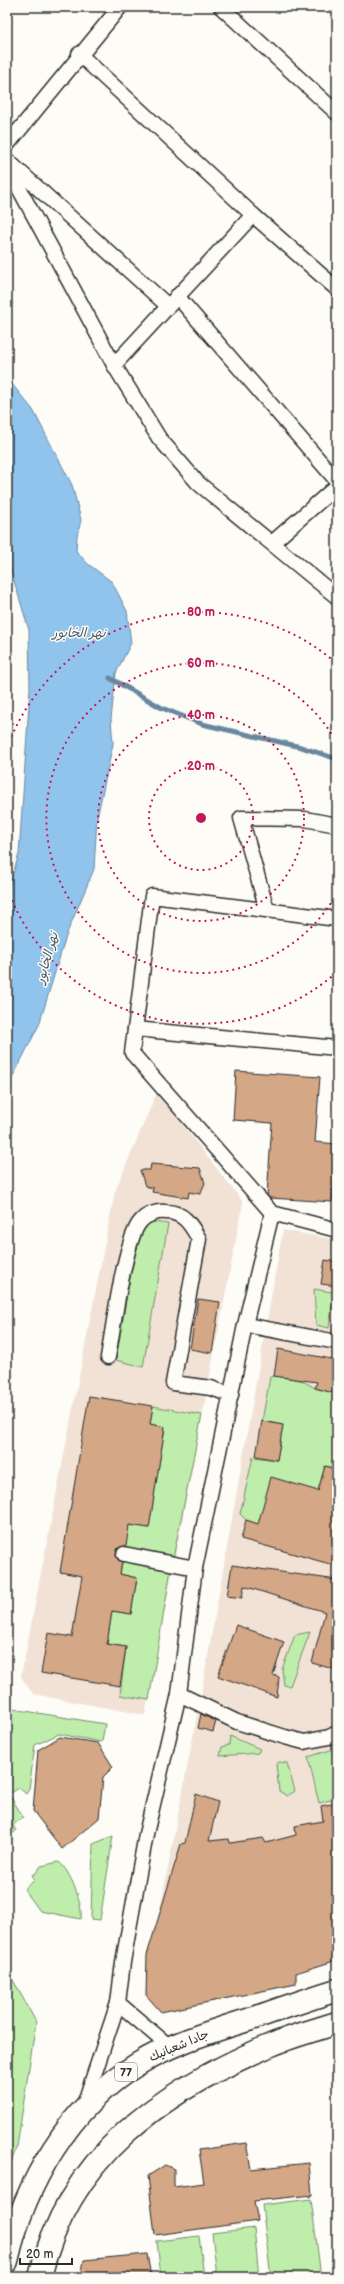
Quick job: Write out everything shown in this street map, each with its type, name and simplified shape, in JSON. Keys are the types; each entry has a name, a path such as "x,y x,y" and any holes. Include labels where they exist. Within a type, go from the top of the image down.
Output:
{"highway":[{"name":"جادا شعبانيك","path":"7,2261 19,2220 34,2184 57,2145 83,2109 109,2084 138,2063 171,2048 214,2031 337,1990"},
{"path":"40,2277 46,2251 67,2205 90,2168 120,2136 172,2098 231,2063 272,2044 337,2023"}],"street":[{"path":"7,145 79,54 120,7"},
{"path":"221,7 337,113"},
{"path":"79,54 252,215 337,289"},
{"path":"7,160 172,301 337,481"},
{"path":"7,166 114,365 158,438 198,483 337,597"},
{"path":"114,365 252,215"},
{"path":"272,543 337,486"},
{"path":"267,910 241,818 305,819 337,824"},
{"path":"337,919 152,896 132,1053 272,1213 337,1230"},
{"path":"135,1029 337,1048"},
{"path":"108,1356 130,1238 141,1220 158,1211 173,1212 189,1221 199,1239 173,1383 211,1388 231,1395"},
{"path":"83,2109 118,2003 123,1962 146,1834 179,1694 195,1568 245,1325 272,1213"},
{"path":"245,1325 337,1342"},
{"path":"124,1554 195,1568"},
{"path":"179,1694 237,1722 291,1739 304,1742 329,1737 337,1733"},
{"path":"118,2003 171,2048"}],"shaded area":[{"path":"157,1092 243,1202 145,1715 33,1694 21,1677 115,1191"},
{"path":"283,1230 337,1240 337,1960 157,1925 201,1695"}],"green space":[{"path":"7,558 11,683 7,722"},
{"path":"154,1222 168,1224 143,1367 116,1360 136,1241 146,1225"},
{"path":"314,1289 337,1293 337,1304 332,1306 329,1328 316,1325"},
{"path":"274,1376 301,1380 315,1388 337,1394 337,1469 325,1466 315,1501 258,1524 246,1520 240,1514 253,1457 277,1460 283,1425 262,1421 270,1377"},
{"path":"153,1406 202,1415 172,1563 149,1700 120,1695 126,1647 107,1644 112,1611 131,1614 137,1578 120,1574 129,1525 149,1528 165,1427 150,1424"},
{"path":"310,1632 290,1686 284,1685 282,1669 295,1635"},
{"path":"7,1708 105,1724 102,1742 59,1734 35,1745 29,1789 26,1794 19,1788 9,1794 23,1817 13,1825 16,1831 7,1837"},
{"path":"230,1736 260,1749 258,1753 220,1756 222,1747 229,1745"},
{"path":"337,1748 337,1798 319,1803 308,1757"},
{"path":"279,1762 287,1763 295,1791 287,1796 279,1791 276,1764"},
{"path":"113,1836 100,1920 91,1919 93,1844"},
{"path":"59,1862 72,1880 80,1905 81,1919 40,1911 24,1889 35,1880 32,1875 36,1873 41,1866"},
{"path":"7,1969 36,2022 17,2146 7,2174"},
{"path":"311,2199 321,2277 271,2277 262,2205"},
{"path":"254,2228 259,2277 217,2277 212,2233"},
{"path":"199,2236 204,2277 161,2277 157,2241"}],"water":[{"name":"نهر الخابور","path":"7,378 33,410 72,485 81,520 77,536 76,551 88,564 112,582 127,611 131,643 116,673 111,719 113,744 97,818 94,869 67,933 39,1025 7,1088 7,894 19,854 30,689 29,630 7,558"}],"building":[{"path":"236,1071 320,1077 315,1142 337,1144 332,1202 270,1198 267,1195 272,1123 233,1120"},
{"path":"151,1164 200,1168 205,1183 200,1194 189,1192 188,1198 152,1192 153,1188 145,1186 140,1170 150,1170"},
{"path":"325,1260 337,1262 337,1286 321,1284"},
{"path":"198,1299 220,1302 212,1353 190,1349"},
{"path":"278,1349 337,1360 337,1394 315,1388 317,1382 274,1376"},
{"path":"89,1396 153,1406 150,1424 165,1427 149,1528 129,1525 126,1546 118,1548 116,1553 118,1560 122,1562 120,1574 137,1578 131,1614 112,1611 107,1644 126,1647 120,1686 41,1673 48,1633 72,1637 82,1576 60,1572"},
{"path":"262,1421 283,1425 277,1460 256,1456"},
{"path":"325,1466 337,1469 337,1566 241,1539 246,1520 258,1524 271,1477 318,1491"},
{"path":"232,1565 337,1580 337,1670 312,1663 325,1612 244,1586 242,1598 227,1596"},
{"path":"236,1625 284,1642 273,1675 279,1677 277,1697 218,1676"},
{"path":"201,1714 216,1721 213,1732 198,1728"},
{"path":"60,1737 98,1743 113,1767 103,1777 99,1818 62,1849 33,1811 38,1750"},
{"path":"196,1794 218,1802 209,1841 229,1839 230,1843 263,1838 266,1843 296,1835 295,1826 323,1821 321,1806 337,1803 337,1960 296,1973 296,1984 161,2012 146,1995 147,1955 181,1844 185,1843"},
{"path":"246,2143 251,2169 309,2163 312,2195 254,2201 258,2221 155,2235 148,2176 165,2165 174,2169 174,2187 204,2183 199,2150"},
{"path":"147,2254 151,2277 81,2277 84,2260"}],"waterway":[{"path":"110,678 162,708 202,724 301,747 337,759"}]}
